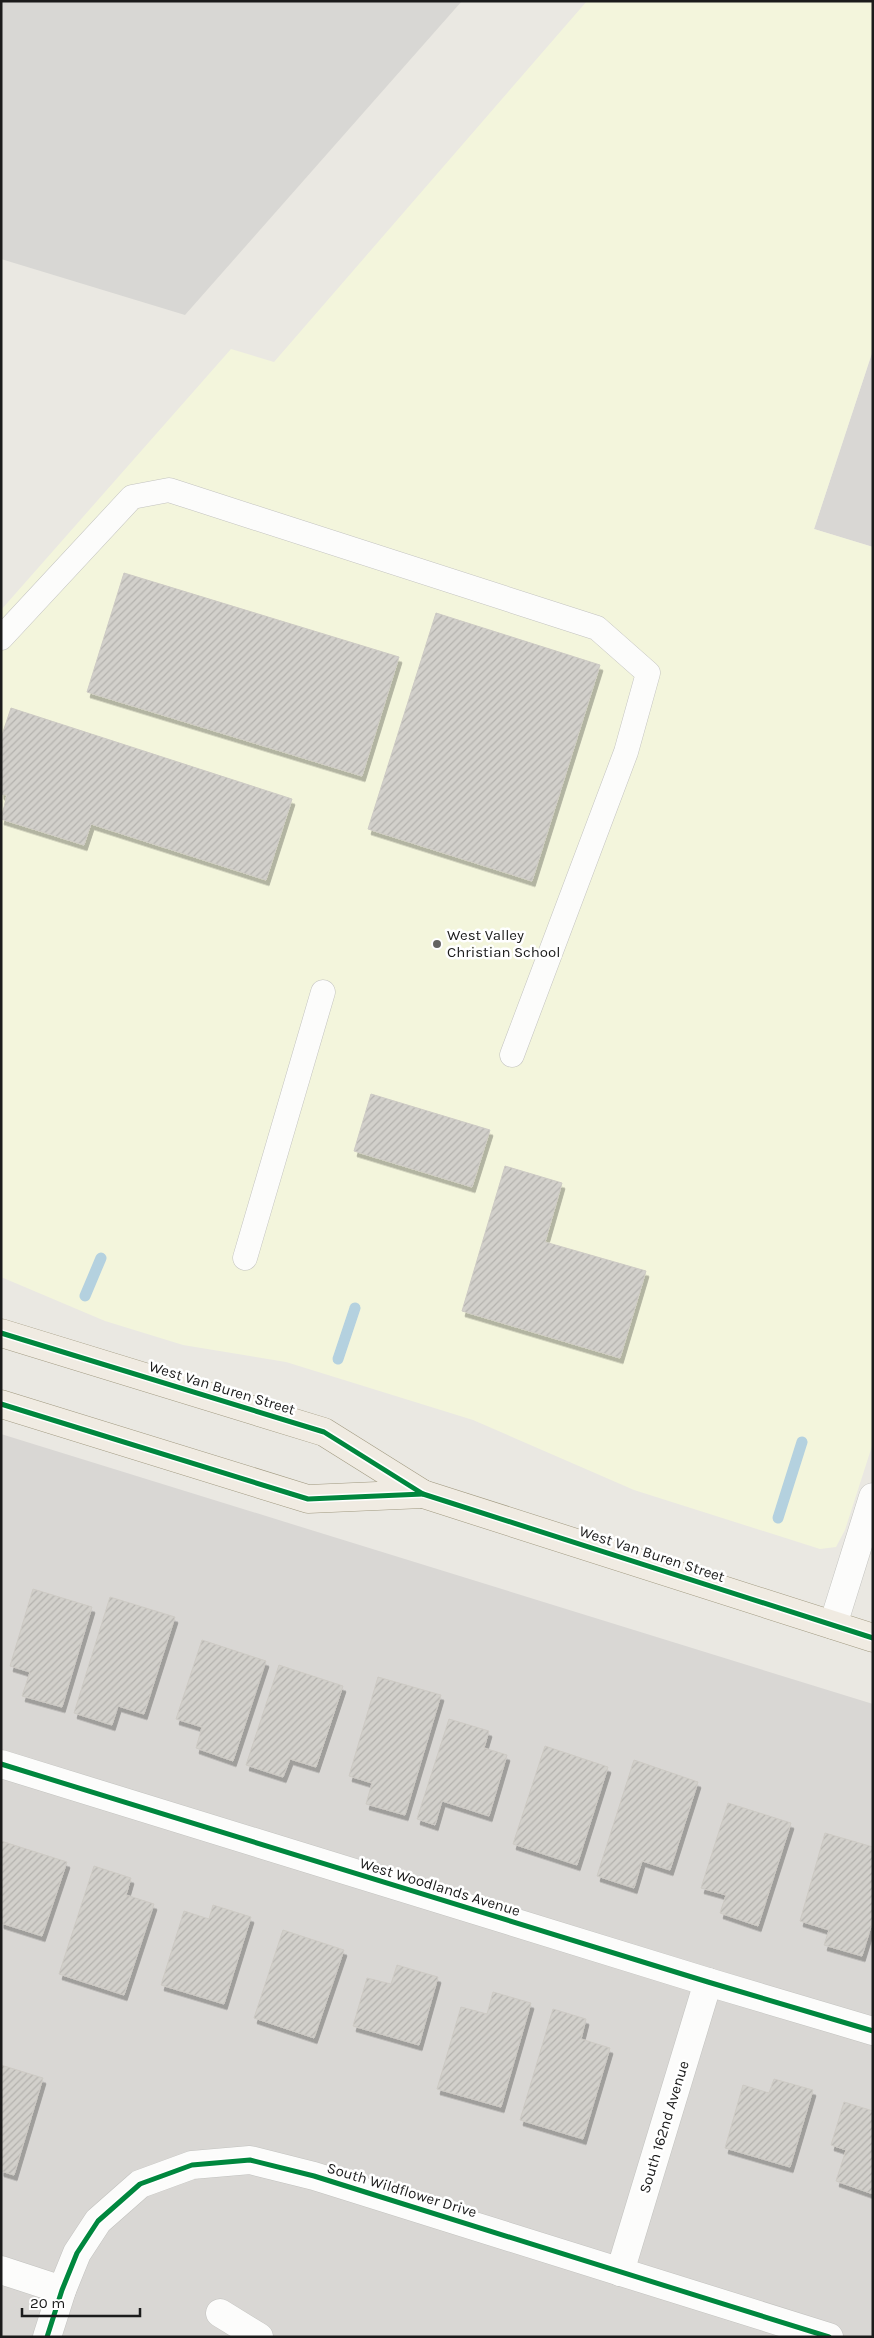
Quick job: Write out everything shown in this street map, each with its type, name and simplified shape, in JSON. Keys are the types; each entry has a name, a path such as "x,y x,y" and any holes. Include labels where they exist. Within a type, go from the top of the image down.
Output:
{"main road":[{"name":"West Van Buren Street","path":"1,1333 324,1432 424,1494 873,1638"},
{"name":"West Van Buren Street","path":"1,1404 308,1499 424,1494"}],"street":[{"path":"833,1625 873,1497"},
{"name":"West Woodlands Avenue","path":"1,1764 873,2031"},
{"name":"South 162nd Avenue","path":"620,2272 708,1982"},
{"name":"South Wildflower Drive","path":"47,2337 62,2290 77,2253 98,2221 140,2184 192,2165 250,2160 314,2176 830,2337"},
{"path":"1,2270 62,2290"},
{"path":"220,2313 259,2337"}],"lane":[{"path":"1,638 132,497 169,490 597,628 648,673 626,752 512,1055"},
{"path":"245,1258 323,992"}],"shaded area":[{"path":"1,1 462,1 185,315 1,259"},
{"name":"West Valley Christian School","path":"587,1 873,1 873,350 814,529 873,547 873,1443 845,1530 836,1547 820,1549 634,1490 473,1420 286,1362 183,1345 105,1321 1,1277 1,610 231,349 274,362"},
{"path":"873,350 873,547 814,529"},
{"path":"1,1434 873,1704 873,2337 1,2337"}],"building":[{"path":"124,573 399,657 362,776 87,692"},
{"path":"436,613 600,665 532,881 368,829"},
{"path":"11,708 292,799 266,880 91,824 84,845 1,819 7,795 1,794 1,738"},
{"path":"371,1094 490,1130 472,1187 354,1151"},
{"path":"505,1166 562,1183 545,1242 646,1271 620,1358 462,1311"},
{"path":"33,1589 92,1607 62,1707 22,1696 30,1672 10,1666"},
{"path":"110,1597 175,1617 144,1714 118,1706 112,1725 74,1713"},
{"path":"202,1640 266,1661 233,1761 196,1748 202,1727 176,1719"},
{"path":"279,1665 343,1686 316,1767 290,1759 283,1777 246,1765"},
{"path":"378,1677 441,1695 405,1815 366,1804 372,1783 349,1776"},
{"path":"449,1719 489,1731 484,1748 507,1755 489,1816 442,1801 435,1825 417,1819"},
{"path":"545,1746 608,1767 577,1865 513,1844"},
{"path":"634,1760 698,1782 670,1870 642,1861 634,1888 597,1876"},
{"path":"728,1803 791,1823 758,1926 720,1913 726,1895 701,1888"},
{"path":"825,1833 873,1847 873,1920 862,1956 824,1945 829,1930 800,1921"},
{"path":"1,1841 67,1862 42,1936 1,1923"},
{"path":"94,1866 131,1878 126,1895 154,1904 124,1995 59,1974"},
{"path":"213,1905 251,1917 224,2004 161,1985 184,1911 209,1919"},
{"path":"283,1930 344,1950 314,2038 254,2018"},
{"path":"397,1965 438,1977 419,2045 353,2026 367,1978 391,1984"},
{"path":"493,1992 531,2003 501,2107 437,2089 461,2007 487,2014"},
{"path":"553,2009 586,2019 581,2039 610,2048 583,2139 520,2120"},
{"path":"1,2065 43,2078 14,2175 1,2171"},
{"path":"774,2079 813,2090 790,2167 725,2148 743,2085 769,2093"},
{"path":"844,2102 873,2111 873,2194 836,2181 846,2150 831,2145"}],"waterway":[{"path":"85,1296 101,1258"},
{"path":"338,1359 355,1308"},
{"path":"778,1518 802,1442"}],"cycle path":[{"path":"1,1333 324,1432 423,1494 873,1638"},
{"path":"1,1404 308,1499 423,1494"},
{"path":"1,1764 873,2031"},
{"path":"47,2337 62,2290 77,2253 98,2221 140,2184 192,2165 250,2160 314,2176 829,2337"}],"place":[{"name":"West Valley Christian School","path":"437,944"}]}
